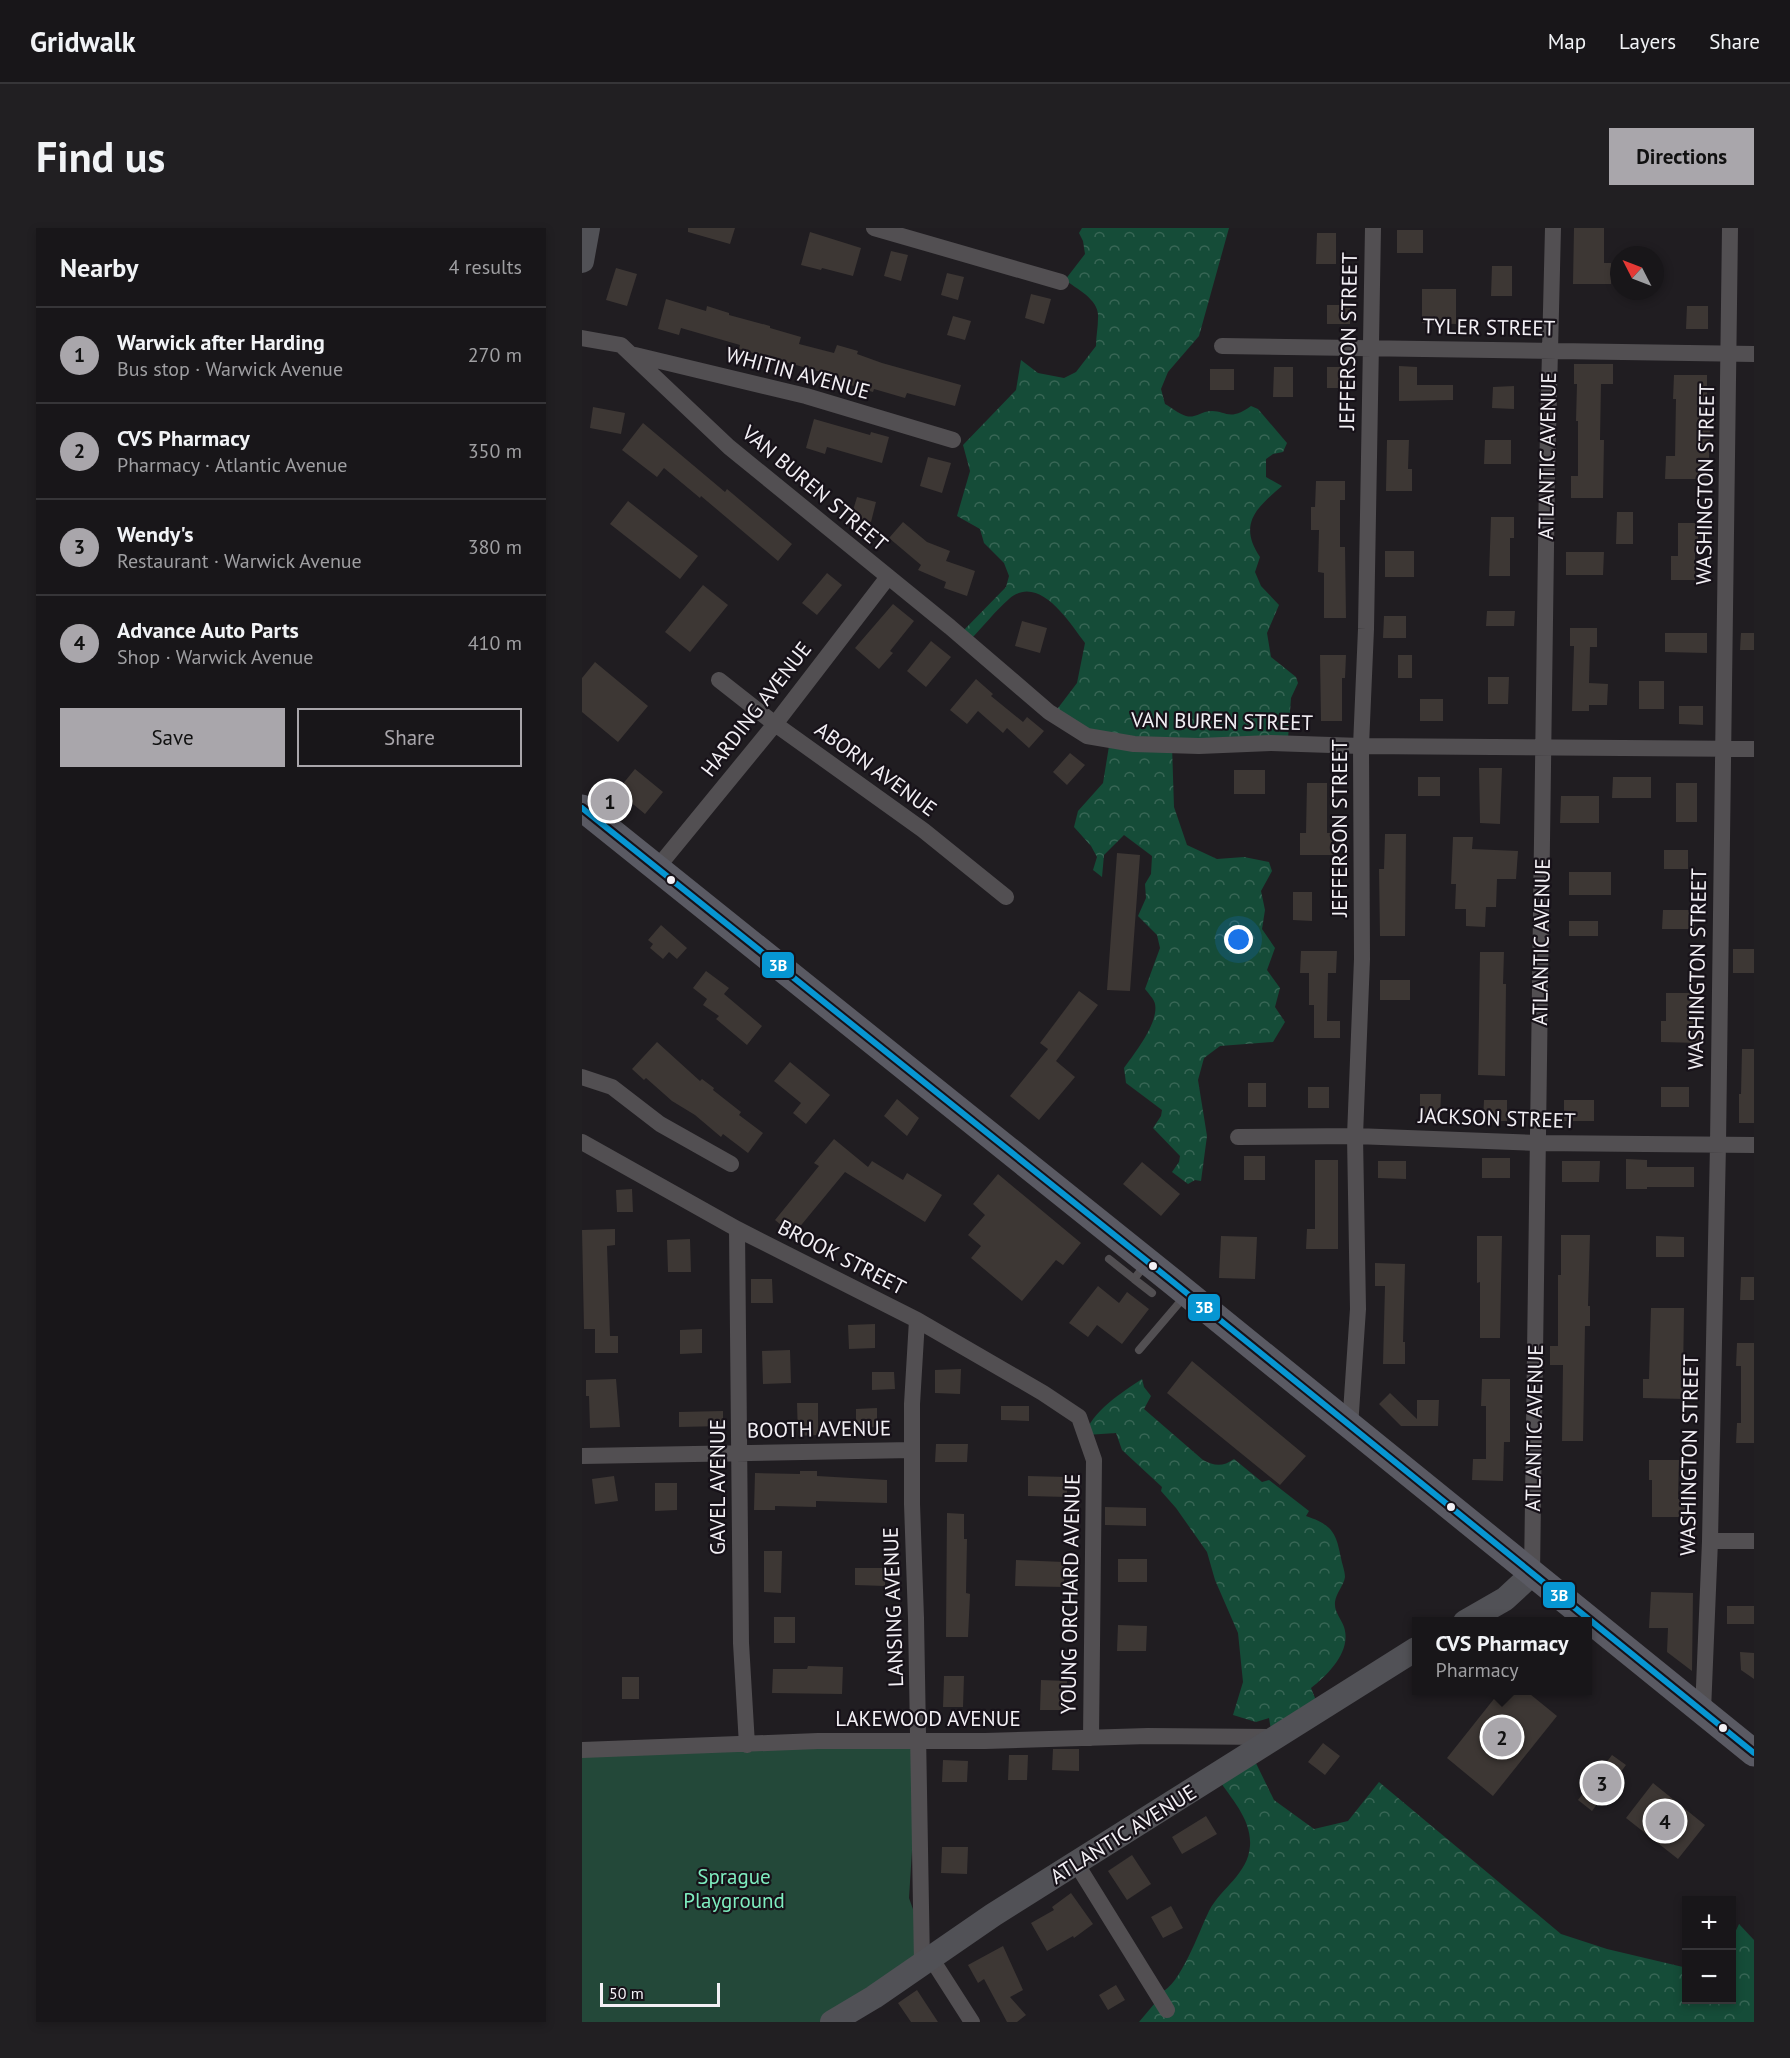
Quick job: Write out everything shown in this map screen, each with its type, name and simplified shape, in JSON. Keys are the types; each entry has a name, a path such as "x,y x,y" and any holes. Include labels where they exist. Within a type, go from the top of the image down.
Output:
{"main road":[{"path":"582,808 1141,1271 1187,1294 1585,1617"},
{"path":"1592,1622 1754,1753"}],"street":[{"path":"582,261 588,228"},
{"path":"874,228 1061,282"},
{"name":"JEFFERSON STREET","path":"1350,1427 1358,1309 1355,1136 1362,959 1361,746 1366,629 1373,228"},
{"name":"ATLANTIC AVENUE","path":"1532,1574 1549,351 1553,228"},
{"name":"WASHINGTON STREET","path":"1703,1712 1710,1541 1718,1144 1730,228"},
{"name":"VAN BUREN STREET","path":"582,338 621,345 729,447 950,627 1049,712 1087,736 1141,744 1198,746 1271,743 1361,746 1754,749"},
{"name":"TYLER STREET","path":"1222,346 1754,354"},
{"name":"WHITIN AVENUE","path":"631,354 806,396 953,440"},
{"name":"HARDING AVENUE","path":"657,868 775,724 888,577"},
{"name":"ABORN AVENUE","path":"719,680 775,724 923,830 1006,897"},
{"path":"582,1077 612,1087 660,1124 731,1164"},
{"name":"JACKSON STREET","path":"1238,1137 1355,1136 1537,1143 1754,1145"},
{"name":"BROOK STREET","path":"582,1142 737,1229 917,1320 1043,1393 1079,1418"},
{"name":"GAVEL AVENUE","path":"737,1229 741,1632 747,1745"},
{"name":"LANSING AVENUE","path":"917,1320 912,1450 926,1961"},
{"name":"YOUNG ORCHARD AVENUE","path":"1079,1418 1094,1461 1091,1738"},
{"name":"BOOTH AVENUE","path":"582,1456 912,1450"},
{"path":"1710,1541 1754,1541"},
{"path":"1473,1617 1504,1599 1532,1574"},
{"name":"ATLANTIC AVENUE","path":"832,2022 1076,1863 1412,1651"},
{"name":"LAKEWOOD AVENUE","path":"582,1750 818,1741 1148,1736 1275,1737"},
{"path":"1076,1863 1167,2010"},
{"path":"926,1961 972,2022"}],"lane":[{"path":"1109,1259 1141,1271 1152,1293"},
{"path":"1139,1350 1187,1294"}],"green space":[{"path":"1082,228 1229,228 1199,336 1168,372 1161,389 1165,404 1189,416 1211,411 1236,414 1251,406 1258,409 1287,443 1283,452 1273,454 1266,459 1266,477 1282,486 1258,509 1250,526 1250,535 1260,557 1255,572 1261,586 1279,605 1267,633 1271,657 1296,677 1298,683 1291,698 1288,739 1172,746 1174,807 1187,845 1217,859 1244,857 1269,862 1272,871 1261,891 1265,910 1262,929 1275,948 1267,970 1280,988 1275,1007 1285,1022 1273,1042 1220,1046 1204,1058 1198,1080 1207,1136 1201,1181 1195,1180 1188,1184 1172,1172 1180,1156 1153,1128 1162,1110 1126,1083 1124,1068 1150,1029 1155,1012 1154,1002 1145,989 1160,948 1157,935 1138,916 1146,898 1145,884 1151,874 1152,856 1124,835 1104,855 1102,877 1093,870 1097,857 1091,846 1074,827 1078,811 1103,783 1110,740 1055,712 1077,683 1085,643 1052,603 1031,592 1020,593 1009,599 970,640 961,633 1006,587 1009,576 1004,563 984,543 980,529 957,516 970,471 963,445 1016,390 1021,360 1038,373 1064,378 1076,372 1096,346 1098,312 1092,300 1065,280 1085,254 1079,233"},
{"path":"1142,1379 1144,1387 1151,1396 1144,1409 1203,1460 1218,1465 1234,1459 1262,1482 1269,1480 1309,1511 1306,1516 1327,1526 1335,1536 1345,1577 1335,1606 1344,1627 1345,1645 1337,1662 1311,1688 1317,1703 1272,1736 1269,1718 1256,1722 1233,1715 1243,1682 1238,1633 1215,1580 1207,1552 1161,1491 1162,1487 1122,1450 1116,1433 1086,1435 1088,1427 1100,1411"},
{"name":"Sprague Playground","path":"919,1741 909,1898 929,1954 830,2022 582,2022 582,1748"},
{"path":"1250,1751 1274,1800 1314,1829 1348,1821 1379,1782 1561,1934 1607,1949 1682,1967 1682,2004 1736,2004 1736,1930 1739,1924 1754,1940 1754,2022 1139,2022 1160,1997 1160,1993 1175,1980 1189,1957 1209,1911 1239,1873 1248,1856 1250,1836 1248,1827 1239,1809 1216,1776"}],"building":[{"path":"688,228 735,228 730,244 688,232"},
{"path":"1574,228 1604,228 1604,263 1610,263 1610,284 1573,284"},
{"path":"1397,230 1423,230 1423,253 1397,253"},
{"path":"810,232 861,248 853,276 801,265"},
{"path":"1317,233 1336,233 1336,264 1316,264"},
{"path":"891,251 908,255 901,281 884,276"},
{"path":"1492,266 1512,266 1512,296 1491,296"},
{"path":"616,268 637,274 627,306 606,300"},
{"path":"947,273 964,277 958,300 941,295"},
{"path":"1422,289 1456,289 1456,324 1422,323"},
{"path":"1031,294 1051,299 1044,324 1025,318"},
{"path":"666,299 706,311 707,306 729,313 729,315 770,326 770,328 801,337 799,344 834,353 837,345 858,351 857,354 882,363 961,385 955,406 907,393 905,398 874,389 873,392 827,378 828,374 739,349 740,345 681,328 679,335 658,329"},
{"path":"1327,305 1350,305 1350,324 1327,324"},
{"path":"1687,306 1708,306 1708,329 1686,329"},
{"path":"953,316 971,321 965,340 947,335"},
{"path":"1574,364 1613,364 1613,384 1601,384 1600,440 1604,440 1603,498 1571,498 1571,476 1578,476 1577,384 1574,384"},
{"path":"1399,366 1417,367 1417,385 1453,385 1453,400 1399,401"},
{"path":"1274,367 1293,367 1293,397 1273,397"},
{"path":"1327,367 1348,367 1347,388 1327,388"},
{"path":"1210,369 1234,369 1234,390 1210,390"},
{"path":"1674,375 1707,375 1707,412 1711,412 1708,479 1665,479 1666,456 1675,456"},
{"path":"1514,386 1514,409 1492,408 1493,387"},
{"path":"593,407 625,413 621,434 590,428"},
{"path":"814,419 870,435 871,432 889,437 882,463 827,447 825,454 806,448"},
{"path":"643,423 725,492 727,489 792,544 778,561 664,468 657,477 622,450"},
{"path":"1387,440 1409,440 1408,469 1412,469 1412,491 1386,491"},
{"path":"1485,440 1511,440 1511,464 1484,464"},
{"path":"928,457 951,463 942,493 920,486"},
{"path":"1316,481 1345,481 1345,500 1340,500 1340,547 1345,547 1346,618 1324,618 1324,573 1318,572 1319,530 1311,530 1311,507 1315,507"},
{"path":"857,497 876,502 871,522 851,517"},
{"path":"628,501 698,556 680,579 610,524"},
{"path":"1617,512 1633,512 1633,544 1616,544"},
{"path":"1491,517 1514,517 1514,538 1510,538 1510,576 1489,576"},
{"path":"903,522 927,542 950,551 946,561 975,571 967,596 944,588 946,582 918,570 921,565 889,538"},
{"path":"1678,523 1698,523 1698,540 1695,540 1695,580 1671,580 1671,556 1678,556"},
{"path":"1385,551 1414,551 1414,577 1385,577"},
{"path":"1566,552 1604,552 1603,575 1566,575"},
{"path":"827,573 842,585 817,615 802,603"},
{"path":"703,585 728,605 690,652 665,632"},
{"path":"893,604 914,621 890,651 893,653 879,669 855,648"},
{"path":"1487,611 1515,611 1514,626 1486,626"},
{"path":"1384,616 1406,616 1406,638 1383,638"},
{"path":"1022,621 1047,628 1040,653 1015,646"},
{"path":"1570,628 1597,628 1597,647 1590,647 1589,683 1608,684 1607,705 1589,705 1589,711 1572,711 1574,646 1570,646"},
{"path":"1665,633 1707,633 1707,653 1665,652"},
{"path":"1741,633 1754,633 1754,650 1740,650"},
{"path":"931,641 951,657 926,687 907,671"},
{"path":"1320,655 1346,655 1345,678 1342,678 1342,721 1321,721"},
{"path":"1398,655 1412,655 1412,678 1398,678"},
{"path":"595,662 648,706 618,742 582,712 582,678"},
{"path":"1488,677 1509,677 1508,704 1488,704"},
{"path":"976,679 993,694 991,696 1023,722 1027,717 1044,731 1029,748 1007,728 1003,733 978,711 967,724 950,710"},
{"path":"1639,681 1664,681 1664,709 1639,709"},
{"path":"1420,699 1443,699 1443,721 1420,721"},
{"path":"1679,706 1703,706 1703,725 1679,724"},
{"path":"1070,753 1085,765 1067,785 1053,772"},
{"path":"1479,768 1502,768 1500,824 1480,823"},
{"path":"635,769 663,792 645,814 617,791"},
{"path":"1234,770 1265,770 1265,794 1234,794"},
{"path":"1418,777 1440,777 1440,796 1418,796"},
{"path":"1613,777 1651,777 1651,798 1612,798"},
{"path":"1307,783 1327,783 1327,833 1334,833 1334,855 1300,855 1300,833 1306,833"},
{"path":"1676,783 1697,783 1697,822 1676,822"},
{"path":"1561,796 1599,796 1599,823 1560,823"},
{"path":"1385,834 1406,834 1405,936 1380,936 1379,869 1384,869"},
{"path":"1453,837 1473,837 1472,849 1518,851 1516,879 1497,879 1496,907 1486,907 1485,927 1466,926 1466,909 1455,909 1456,884 1451,884"},
{"path":"1664,850 1688,850 1688,869 1664,869"},
{"path":"1117,853 1140,855 1130,991 1107,990"},
{"path":"1569,872 1611,872 1611,895 1569,895"},
{"path":"1293,892 1312,892 1312,921 1293,920"},
{"path":"1663,910 1695,910 1695,929 1662,929"},
{"path":"1569,921 1598,921 1598,936 1569,936"},
{"path":"661,925 687,948 677,959 669,952 663,959 650,948 653,944 648,940"},
{"path":"1733,949 1754,949 1754,973 1733,973"},
{"path":"1301,951 1337,951 1336,973 1328,973 1327,1021 1340,1021 1340,1038 1314,1038 1314,1005 1309,1005 1309,973 1300,973"},
{"path":"1480,952 1504,952 1505,1076 1478,1075"},
{"path":"706,971 729,988 724,994 762,1026 747,1045 716,1019 719,1016 703,1005 707,999 693,988"},
{"path":"1380,980 1410,980 1410,1000 1380,1000"},
{"path":"1079,991 1098,1005 1056,1061 1075,1077 1039,1120 1010,1096 1048,1049 1040,1043"},
{"path":"1666,993 1703,993 1703,1010 1699,1010 1699,1043 1661,1042 1661,1021 1666,1021"},
{"path":"657,1042 700,1081 702,1079 714,1088 713,1090 741,1112 739,1115 763,1133 748,1153 723,1134 721,1137 632,1069"},
{"path":"1742,1049 1754,1049 1754,1123 1739,1123"},
{"path":"790,1062 830,1095 806,1124 793,1113 801,1103 774,1081"},
{"path":"1248,1083 1266,1083 1266,1107 1248,1107"},
{"path":"1308,1087 1329,1087 1329,1108 1308,1108"},
{"path":"1661,1087 1689,1087 1689,1107 1661,1107"},
{"path":"1420,1094 1441,1094 1440,1116 1420,1116"},
{"path":"897,1099 919,1118 907,1136 884,1116"},
{"path":"1484,1100 1507,1100 1507,1121 1483,1121"},
{"path":"1564,1100 1594,1100 1594,1121 1564,1121"},
{"path":"834,1139 868,1167 872,1161 903,1180 907,1173 942,1195 925,1222 845,1172 793,1235 775,1220 819,1166 814,1163"},
{"path":"1244,1156 1265,1156 1265,1180 1244,1180"},
{"path":"1482,1158 1510,1158 1510,1178 1482,1178"},
{"path":"1626,1159 1647,1160 1647,1167 1694,1167 1694,1187 1626,1189"},
{"path":"1315,1160 1338,1160 1338,1249 1306,1249 1307,1229 1315,1229"},
{"path":"1378,1161 1406,1161 1406,1179 1378,1178"},
{"path":"1562,1161 1600,1161 1599,1182 1562,1182"},
{"path":"1142,1162 1180,1194 1161,1216 1123,1184"},
{"path":"998,1174 1081,1243 1063,1265 1056,1260 1022,1301 971,1258 981,1246 968,1235 985,1215 973,1204"},
{"path":"632,1189 633,1212 617,1212 616,1190"},
{"path":"615,1229 615,1245 607,1246 610,1336 618,1336 618,1353 595,1353 595,1329 584,1329 582,1230"},
{"path":"1561,1235 1590,1235 1588,1306 1590,1306 1590,1326 1585,1326 1583,1441 1562,1441 1563,1365 1550,1365 1550,1346 1558,1346 1558,1275 1561,1275"},
{"path":"1221,1236 1257,1237 1255,1279 1219,1278"},
{"path":"1477,1236 1502,1236 1500,1338 1480,1338"},
{"path":"1656,1236 1684,1237 1684,1257 1656,1257"},
{"path":"690,1239 691,1272 668,1272 667,1240"},
{"path":"1375,1263 1405,1264 1403,1342 1405,1342 1405,1364 1383,1364 1385,1286 1375,1286"},
{"path":"1741,1277 1754,1277 1754,1300 1740,1300"},
{"path":"751,1279 772,1279 773,1303 751,1303"},
{"path":"1098,1286 1119,1303 1127,1292 1149,1309 1122,1344 1097,1325 1088,1337 1069,1323"},
{"path":"1651,1308 1684,1308 1685,1399 1643,1398 1643,1379 1649,1379"},
{"path":"875,1324 875,1348 849,1349 848,1325"},
{"path":"702,1329 702,1353 680,1354 680,1330"},
{"path":"1737,1343 1754,1343 1754,1443 1736,1443 1737,1423 1741,1423 1741,1366 1736,1366"},
{"path":"790,1350 791,1383 763,1384 762,1351"},
{"path":"1192,1361 1306,1456 1280,1485 1167,1393"},
{"path":"961,1369 960,1394 935,1393 935,1370"},
{"path":"872,1372 894,1372 895,1389 872,1390"},
{"path":"616,1379 620,1427 590,1428 586,1380"},
{"path":"1482,1379 1510,1379 1510,1442 1504,1442 1503,1481 1472,1480 1473,1459 1486,1459 1486,1406 1481,1406"},
{"path":"1390,1393 1417,1419 1417,1400 1439,1400 1438,1426 1401,1426 1379,1404"},
{"path":"797,1403 818,1403 818,1435 798,1436"},
{"path":"1001,1406 1029,1406 1029,1421 1001,1420"},
{"path":"877,1408 877,1427 856,1428 856,1409"},
{"path":"723,1411 723,1426 679,1427 679,1412"},
{"path":"936,1444 968,1444 967,1462 935,1462"},
{"path":"1649,1460 1679,1460 1678,1499 1691,1499 1691,1517 1652,1517 1652,1480 1649,1480"},
{"path":"800,1471 817,1471 817,1476 887,1480 887,1503 816,1501 816,1507 775,1506 775,1510 754,1510 755,1473 800,1474"},
{"path":"614,1476 618,1501 595,1504 592,1479"},
{"path":"1028,1476 1067,1477 1067,1497 1028,1496"},
{"path":"655,1483 677,1483 677,1510 655,1511"},
{"path":"1105,1507 1146,1508 1146,1526 1105,1525"},
{"path":"947,1513 964,1514 964,1539 967,1539 966,1593 970,1594 968,1637 946,1637"},
{"path":"764,1551 782,1551 781,1593 764,1592"},
{"path":"1118,1559 1147,1559 1147,1582 1118,1582"},
{"path":"1016,1560 1064,1562 1064,1587 1015,1586"},
{"path":"855,1568 885,1568 885,1586 855,1585"},
{"path":"1651,1592 1693,1593 1692,1671 1667,1652 1668,1628 1649,1628"},
{"path":"1727,1606 1754,1606 1754,1624 1727,1624"},
{"path":"774,1617 795,1617 795,1643 774,1643"},
{"path":"1118,1625 1147,1626 1146,1651 1117,1651"},
{"path":"1740,1652 1754,1653 1754,1679 1741,1670"},
{"path":"808,1666 843,1667 842,1694 772,1693 773,1669 807,1669"},
{"path":"944,1676 964,1676 963,1707 943,1707"},
{"path":"622,1677 639,1677 639,1699 622,1699"},
{"path":"1041,1680 1067,1681 1066,1710 1040,1710"},
{"path":"1497,1695 1531,1695 1557,1716 1493,1796 1447,1758"},
{"path":"1323,1743 1340,1756 1325,1775 1308,1762"},
{"path":"1053,1749 1079,1749 1079,1771 1052,1770"},
{"path":"1009,1755 1028,1755 1027,1780 1008,1780"},
{"path":"1612,1755 1626,1765 1592,1811 1578,1800"},
{"path":"943,1760 968,1761 967,1782 942,1782"},
{"path":"1653,1783 1705,1825 1678,1859 1626,1818"},
{"path":"1206,1816 1217,1834 1182,1854 1172,1837"},
{"path":"942,1847 968,1847 967,1874 941,1873"},
{"path":"1132,1855 1151,1884 1127,1900 1108,1871"},
{"path":"1071,1893 1093,1924 1074,1938 1073,1936 1047,1951 1031,1923 1054,1910 1052,1907"},
{"path":"1171,1906 1183,1928 1163,1938 1151,1917"},
{"path":"1003,1946 1023,1990 1010,1997 1026,2015 1017,2022 1007,2022 984,1979 978,1983 968,1965"},
{"path":"1116,1985 1125,2000 1108,2010 1099,1995"},
{"path":"917,1990 938,2022 911,2022 898,2003"}],"transit line":[{"name":"3B","path":"582,808 1586,1617"},
{"name":"3B","path":"1592,1622 1754,1753"}],"place":[{"name":"Warwick after Harding","path":"610,801"},
{"name":"CVS Pharmacy","path":"1502,1737"},
{"name":"Wendy's","path":"1602,1783"},
{"name":"Advance Auto Parts","path":"1665,1821"}]}
